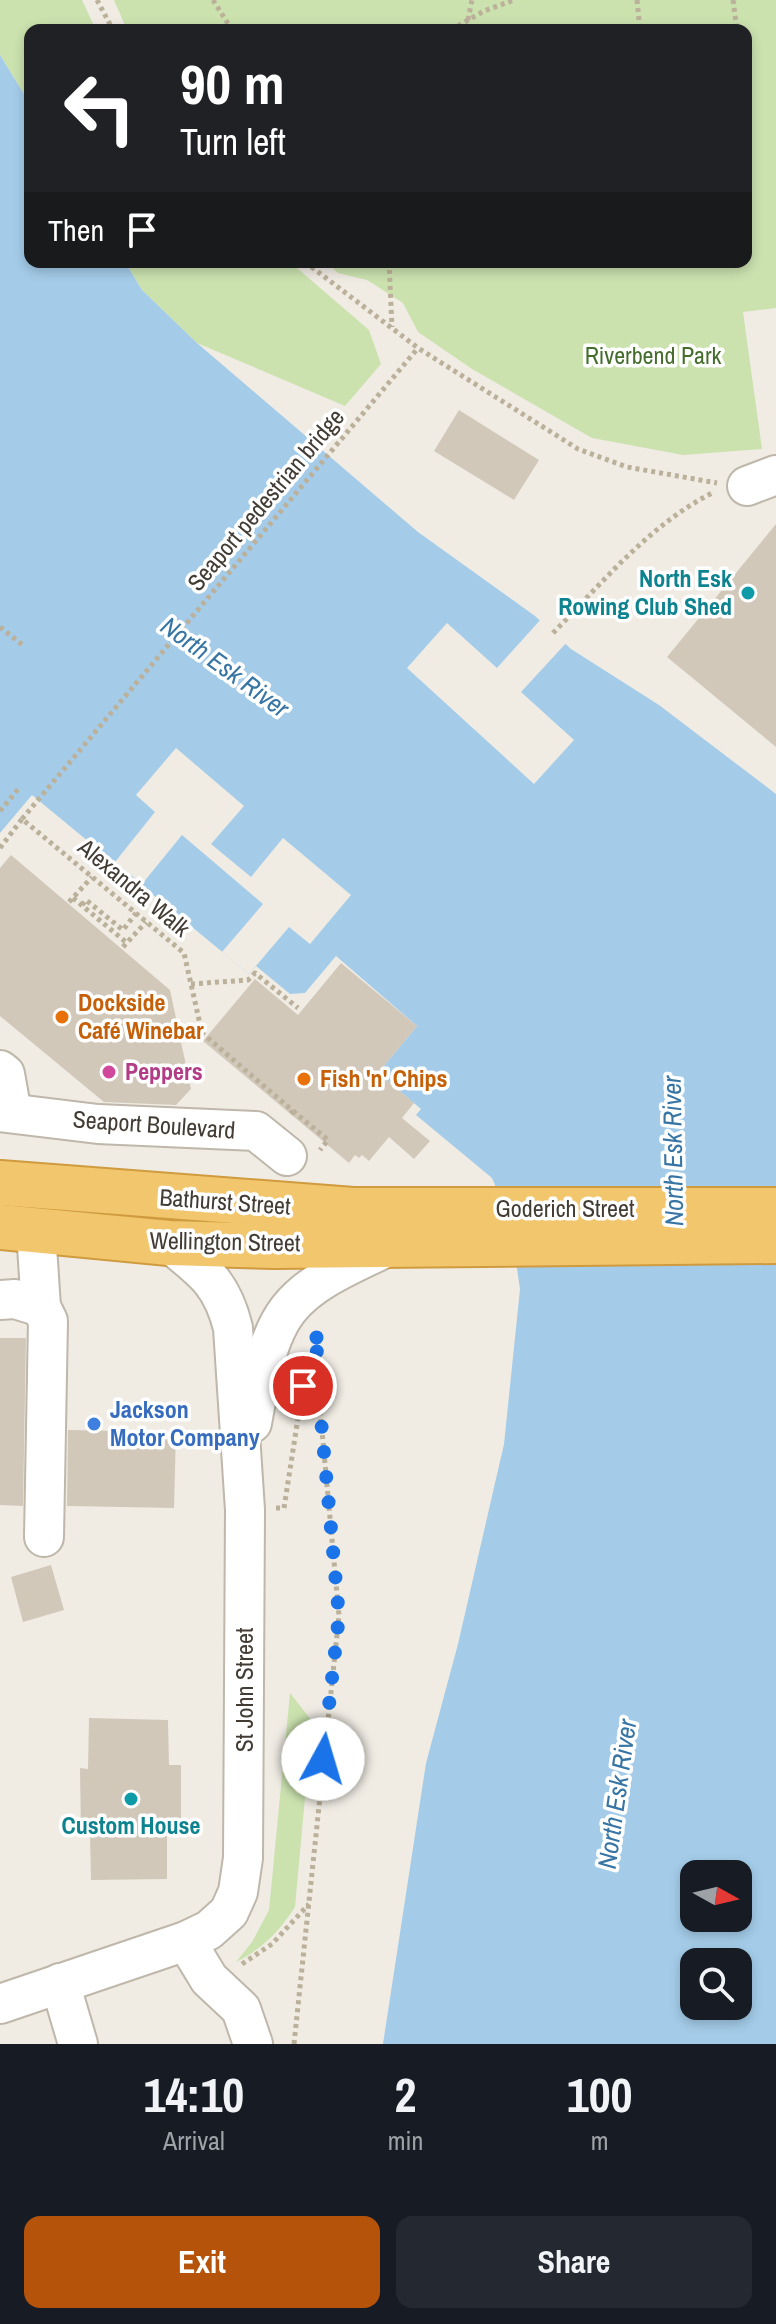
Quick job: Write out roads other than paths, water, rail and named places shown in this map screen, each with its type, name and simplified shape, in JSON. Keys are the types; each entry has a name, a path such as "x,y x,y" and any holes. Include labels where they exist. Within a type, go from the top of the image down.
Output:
{"highway":[{"name":"Bathurst Street","path":"0,1183 353,1210 450,1226"},
{"name":"Goderich Street","path":"450,1226 776,1210"},
{"name":"Goderich Street","path":"450,1226 776,1241"},
{"name":"Wellington Street","path":"18,1229 169,1243 395,1244 450,1226"}],"street":[{"name":"Seaport Boulevard","path":"0,1070 5,1074 6,1113 98,1124 256,1131 280,1151"},
{"path":"18,1229 48,1321 44,1537"},
{"name":"St John Street","path":"0,2004 186,1941 209,1930 229,1912 238,1892 243,1858 245,1510 233,1328 227,1303 216,1282 169,1243"},
{"path":"244,1469 268,1347 287,1309 322,1278 395,1244"},
{"path":"0,1300 15,1299 41,1307"},
{"path":"186,1941 209,1979 241,2009 253,2044"},
{"path":"60,1983 78,2044"}],"water":[{"name":"North Esk River","path":"0,55 24,94 24,268 129,268 142,290 197,343 418,532 535,616 571,649 659,705 776,794 776,2044 383,2044 426,1763 458,1644 504,1444 520,1289 510,1220 492,1178 416,1115 421,1109 378,1073 417,1026 336,956 305,993 290,994 256,966 249,974 32,795 0,833"}],"place":[{"name":"North Esk Rowing Club Shed","path":"748,593"},
{"name":"Dockside Café Winebar","path":"62,1017"},
{"name":"Peppers","path":"109,1072"},
{"name":"Fish 'n' Chips","path":"304,1079"},
{"name":"Jackson Motor Company","path":"94,1424"},
{"name":"Custom House","path":"131,1799"}],"park label":[{"name":"Riverbend Park","path":"653,356"}]}
